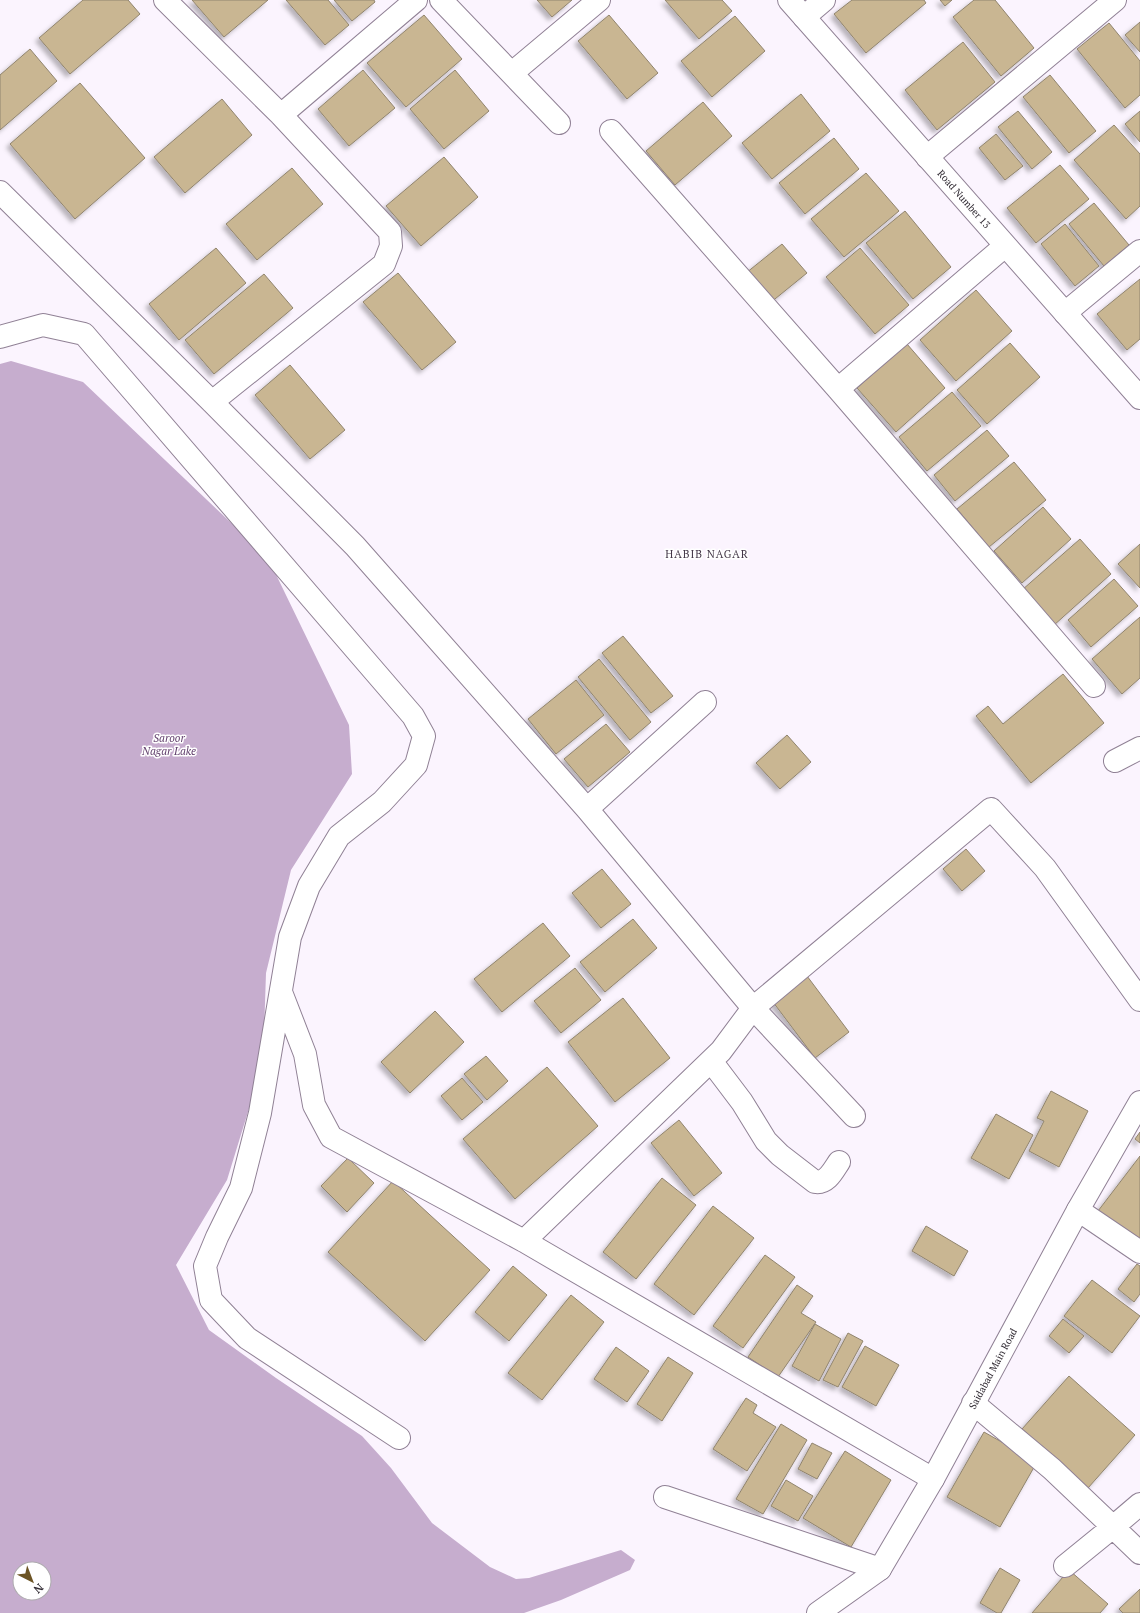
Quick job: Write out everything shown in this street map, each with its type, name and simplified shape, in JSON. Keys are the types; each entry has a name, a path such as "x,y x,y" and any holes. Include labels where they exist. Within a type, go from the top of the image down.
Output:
{"street":[{"path":"165,0 281,115 390,232 391,246 384,264 212,402"},
{"path":"281,115 416,0"},
{"path":"441,0 559,123"},
{"path":"512,73 599,0"},
{"name":"Road Number 13","path":"789,0 1140,398"},
{"path":"804,17 824,0"},
{"path":"927,157 1115,0"},
{"path":"611,131 838,389 1094,686"},
{"path":"0,192 355,546 587,809 753,1008 854,1116"},
{"path":"838,389 1005,246"},
{"path":"1065,313 1140,251"},
{"path":"0,338 43,324 84,334 413,716 424,736 416,765 382,802 339,836 309,886 290,937 260,1113 241,1188 205,1266 211,1300 248,1338 399,1438"},
{"path":"587,809 705,702"},
{"path":"1115,761 1140,748"},
{"path":"524,1241 721,1051 753,1008 991,809 1045,868 1140,1000"},
{"path":"280,992 304,1054 314,1105 331,1137 524,1241 933,1478"},
{"path":"711,1061 742,1102 766,1141 780,1155 815,1182 820,1183 825,1181 839,1162"},
{"name":"Saidabad Main Road","path":"818,1613 880,1569 933,1478 1078,1210 1140,1102"},
{"path":"1078,1210 1140,1252"},
{"path":"973,1403 1052,1469 1140,1553"},
{"path":"665,1497 880,1569"},
{"path":"1065,1566 1140,1504"}],"water":[{"name":"Saroor Nagar Lake","path":"11,361 83,382 268,558 349,725 352,774 291,870 266,973 263,1063 227,1180 176,1265 209,1330 276,1378 362,1436 391,1468 432,1523 490,1567 516,1579 529,1578 621,1550 635,1560 630,1570 561,1600 524,1613 0,1613 0,364"}],"building":[{"path":"83,0 128,0 140,14 70,74 39,38"},
{"path":"192,0 268,0 224,37"},
{"path":"286,0 328,0 349,25 325,45"},
{"path":"334,0 374,0 375,2 352,21"},
{"path":"537,0 572,0 552,17"},
{"path":"665,0 722,0 732,11 699,39"},
{"path":"852,0 924,0 926,3 866,53 834,14"},
{"path":"940,0 952,0 945,6"},
{"path":"974,0 995,0 1034,48 1001,76 953,17"},
{"path":"424,15 462,59 406,107 367,63"},
{"path":"609,15 658,73 627,99 578,41"},
{"path":"735,16 765,51 712,97 681,61"},
{"path":"1140,22 1140,52 1125,35"},
{"path":"1109,23 1140,61 1140,95 1125,108 1077,49"},
{"path":"963,42 995,82 937,130 905,90"},
{"path":"30,49 57,81 0,130 0,75"},
{"path":"363,70 395,108 349,146 318,109"},
{"path":"455,70 489,111 444,149 410,109"},
{"path":"1050,75 1096,131 1069,153 1023,97"},
{"path":"80,83 145,158 75,219 10,144"},
{"path":"801,94 830,131 772,179 742,143"},
{"path":"222,99 252,135 185,193 154,157"},
{"path":"703,102 732,136 675,185 646,151"},
{"path":"1018,111 1052,152 1032,169 998,127"},
{"path":"1140,111 1140,142 1125,124"},
{"path":"1114,125 1140,154 1140,206 1126,219 1074,160"},
{"path":"996,134 1023,166 1005,180 979,148"},
{"path":"834,138 859,169 805,214 779,183"},
{"path":"444,157 478,197 421,246 386,206"},
{"path":"1060,165 1089,199 1036,243 1007,208"},
{"path":"292,168 323,204 257,260 226,224"},
{"path":"866,173 899,211 844,257 811,219"},
{"path":"1094,203 1129,245 1104,266 1069,224"},
{"path":"905,211 951,267 913,299 866,243"},
{"path":"1065,224 1099,266 1075,286 1041,244"},
{"path":"782,244 807,273 770,303 746,273"},
{"path":"216,248 246,283 179,340 149,304"},
{"path":"860,248 909,305 875,334 826,277"},
{"path":"398,273 456,342 422,370 363,302"},
{"path":"264,274 293,308 214,374 185,340"},
{"path":"1140,279 1140,339 1127,350 1097,314"},
{"path":"976,290 1012,331 956,381 920,340"},
{"path":"1010,343 1040,377 987,424 957,390"},
{"path":"907,344 945,388 896,432 857,388"},
{"path":"290,365 345,430 310,459 255,395"},
{"path":"952,392 981,426 927,471 899,437"},
{"path":"987,430 1009,456 955,501 934,475"},
{"path":"1014,462 1046,500 989,547 957,509"},
{"path":"1043,507 1071,539 1022,583 994,551"},
{"path":"1080,539 1111,574 1053,626 1022,590"},
{"path":"1140,544 1140,588 1118,564"},
{"path":"1114,579 1138,606 1091,647 1068,620"},
{"path":"1140,617 1140,678 1122,694 1092,659"},
{"path":"623,636 673,696 651,713 602,653"},
{"path":"599,659 651,722 630,740 578,677"},
{"path":"1063,674 1104,723 1031,783 976,716 988,706 1003,724"},
{"path":"576,680 604,715 556,754 528,719"},
{"path":"606,724 630,752 588,787 564,759"},
{"path":"787,735 811,762 780,789 756,763"},
{"path":"966,849 985,871 962,891 943,869"},
{"path":"602,869 631,904 601,928 572,893"},
{"path":"633,919 657,948 605,992 580,962"},
{"path":"543,923 570,956 502,1012 474,979"},
{"path":"575,968 601,1000 561,1033 534,1001"},
{"path":"804,972 849,1032 815,1058 770,998"},
{"path":"623,998 670,1058 615,1102 568,1042"},
{"path":"435,1011 464,1042 410,1093 381,1062"},
{"path":"486,1056 508,1081 487,1100 464,1074"},
{"path":"547,1067 598,1126 515,1199 463,1139"},
{"path":"462,1078 483,1102 462,1120 441,1096"},
{"path":"1051,1091 1088,1111 1059,1167 1029,1151 1044,1121 1037,1118"},
{"path":"996,1114 1033,1135 1009,1179 971,1158"},
{"path":"679,1120 722,1173 694,1196 651,1143"},
{"path":"1140,1132 1140,1143 1135,1139"},
{"path":"1140,1156 1140,1242 1098,1211"},
{"path":"348,1158 374,1183 347,1212 321,1186"},
{"path":"662,1178 696,1205 636,1279 603,1252"},
{"path":"393,1181 490,1270 425,1341 328,1252"},
{"path":"713,1206 754,1238 694,1315 654,1284"},
{"path":"926,1226 968,1251 954,1276 912,1251"},
{"path":"765,1255 795,1277 743,1348 713,1326"},
{"path":"1137,1264 1140,1266 1140,1294 1134,1302 1118,1289"},
{"path":"513,1266 547,1295 509,1341 475,1312"},
{"path":"1092,1280 1140,1316 1112,1353 1064,1316"},
{"path":"797,1285 813,1296 801,1313 816,1322 778,1377 748,1357"},
{"path":"571,1295 604,1322 542,1400 508,1373"},
{"path":"1063,1319 1084,1336 1069,1353 1049,1336"},
{"path":"815,1324 841,1339 819,1381 792,1366"},
{"path":"848,1333 863,1341 838,1387 823,1380"},
{"path":"865,1346 899,1365 876,1406 842,1387"},
{"path":"616,1347 649,1371 627,1402 594,1379"},
{"path":"668,1357 693,1373 662,1421 637,1404"},
{"path":"1069,1376 1135,1435 1088,1488 1022,1429"},
{"path":"746,1398 757,1405 753,1413 776,1427 747,1471 713,1449"},
{"path":"781,1424 807,1440 763,1514 736,1499"},
{"path":"984,1432 1037,1462 1000,1527 947,1497"},
{"path":"812,1443 832,1453 817,1479 798,1469"},
{"path":"845,1451 891,1480 851,1547 803,1518"},
{"path":"786,1480 813,1496 798,1521 771,1506"},
{"path":"1000,1568 1020,1580 1001,1613 997,1613 980,1603"},
{"path":"1069,1570 1108,1604 1100,1613 1032,1613"},
{"path":"1140,1589 1140,1613 1123,1613 1119,1609"}],"district":[{"name":"HABIB NAGAR","path":"707,554"}]}
